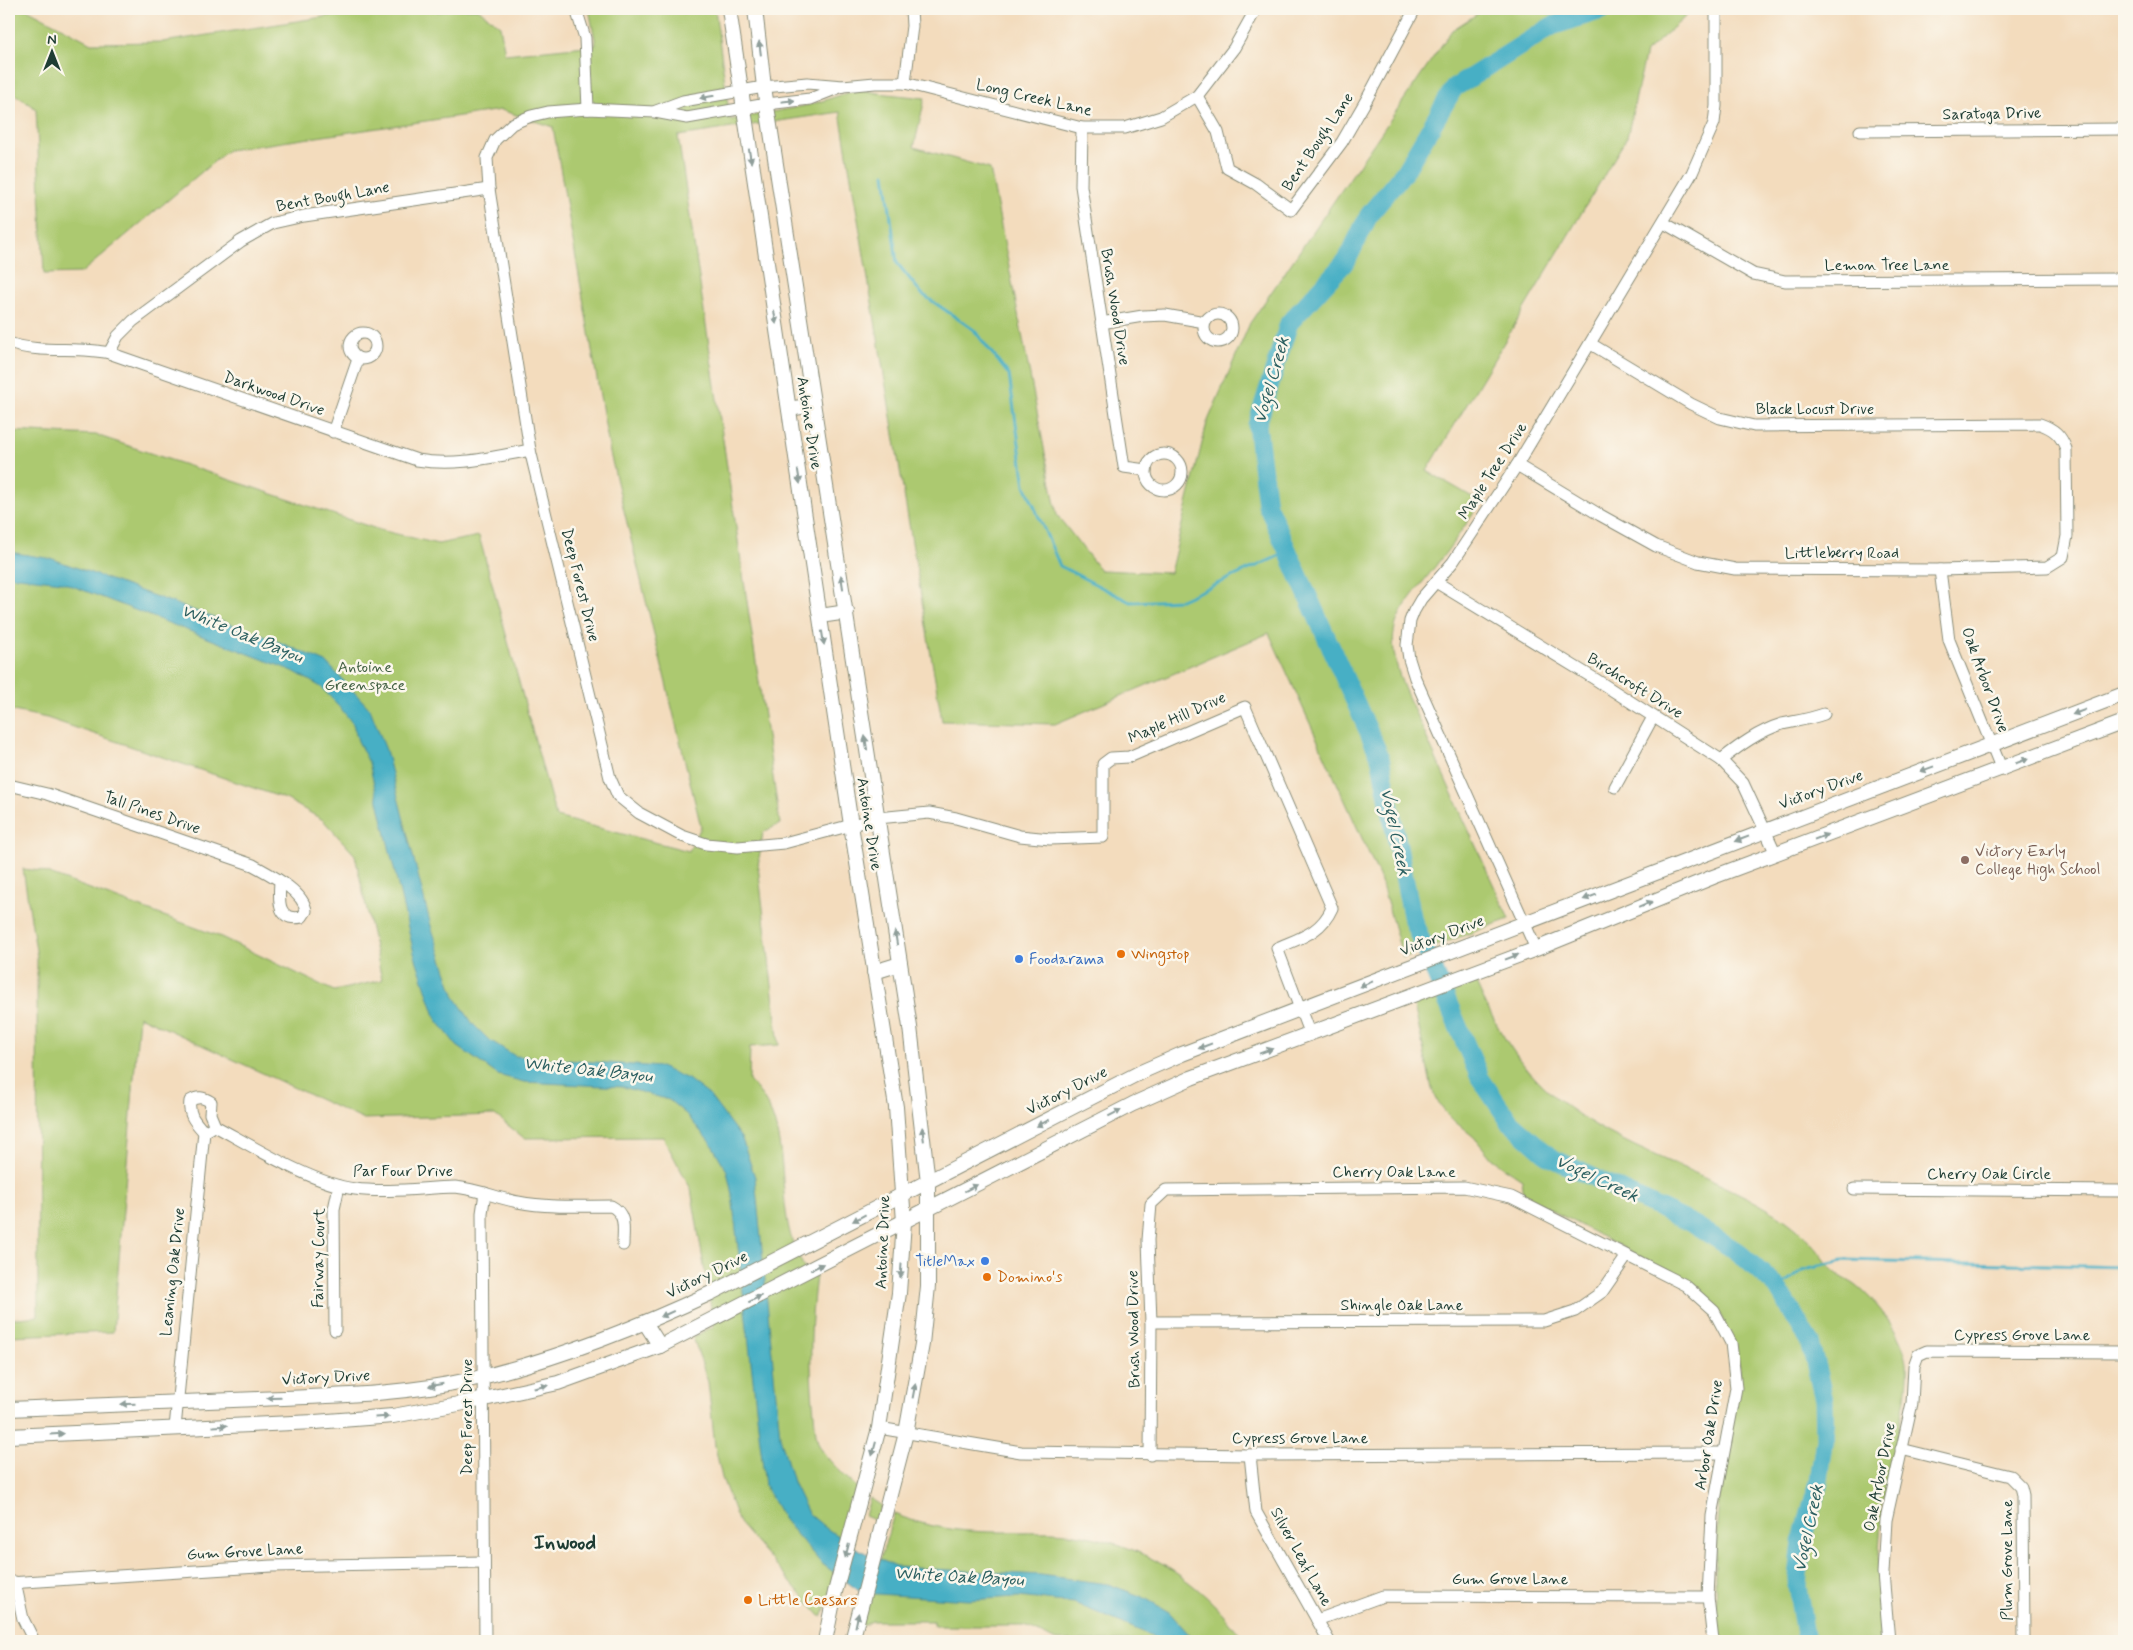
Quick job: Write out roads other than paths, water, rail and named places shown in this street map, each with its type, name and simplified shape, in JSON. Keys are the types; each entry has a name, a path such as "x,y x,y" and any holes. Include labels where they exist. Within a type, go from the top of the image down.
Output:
{"main road":[{"name":"Antoine Drive","path":"728,9 851,825 896,1107 904,1222 900,1293 879,1428 835,1592 825,1641"},
{"name":"Antoine Drive","path":"755,9 764,87 910,1027 928,1182 928,1286 922,1344 906,1433 852,1641"},
{"path":"765,255 789,251"},
{"path":"789,409 813,405"},
{"path":"820,616 847,612"},
{"name":"Victory Drive","path":"9,1409 327,1396 412,1390 484,1375 554,1357 646,1324 711,1294 1142,1072 1176,1057 1764,830 2124,694"},
{"path":"9,1436 393,1416 558,1383 660,1346 1133,1104 1192,1078 1310,1035 1713,877 2002,770 2124,722"},
{"path":"874,972 900,964"},
{"path":"1066,1112 1080,1132"},
{"path":"646,1324 660,1346"}],"street":[{"path":"576,9 585,38 588,109"},
{"path":"905,83 912,26 912,9"},
{"name":"Long Creek Lane","path":"656,112 683,102 764,87 807,83 843,86 905,83 1082,128 1125,128 1161,116 1197,96 1234,48 1256,9"},
{"name":"Bent Bough Lane","path":"1197,96 1218,132 1227,168 1256,184 1291,210 1342,142 1414,9"},
{"name":"Maple Tree Drive","path":"1536,948 1414,678 1407,644 1410,621 1421,599 1453,562 1517,465 1664,223 1692,173 1714,123 1716,106 1716,9"},
{"name":"Long Creek Lane","path":"520,120 548,112 588,109 656,112 686,118 767,104 810,99 843,86"},
{"name":"Deep Forest Drive","path":"520,120 501,132 490,150 487,169 489,189 530,450 610,778 618,796 639,813 682,836 706,844 738,847 784,843 878,818"},
{"name":"Brush Wood Drive","path":"1082,128 1081,186 1124,467 1146,470"},
{"name":"Saratoga Drive","path":"1860,131 2124,129"},
{"name":"Bent Bough Lane","path":"109,353 124,328 241,241 273,223 304,216 489,189"},
{"name":"Lemon Tree Lane","path":"1664,223 1753,274 1785,282 2124,279"},
{"path":"1101,323 1143,316 1165,315 1205,322"},
{"name":"Darkwood Drive","path":"9,343 20,347 84,349 109,353 403,456 432,462 465,462 530,450"},
{"name":"Black Locust Drive","path":"1591,344 1691,404 1720,418 1754,426 2040,424 2053,429 2057,433"},
{"path":"334,432 358,359"},
{"name":"Littleberry Road","path":"1517,465 1656,546 1698,562 1735,569 1940,570 2047,568 2063,556 2067,536 2066,449 2057,433"},
{"name":"Oak Arbor Drive","path":"1940,570 1949,640 2002,770"},
{"name":"Birchcroft Drive","path":"1436,582 1721,760 1743,782 1776,854"},
{"name":"Maple Hill Drive","path":"878,818 929,813 956,818 1020,836 1050,839 1104,837 1103,764 1111,758 1129,758 1245,707 1332,908 1326,921 1312,933 1277,948 1310,1035"},
{"path":"1721,760 1760,733 1780,725 1824,714"},
{"path":"1615,787 1653,717"},
{"name":"Tall Pines Drive","path":"9,785 47,794 227,855 252,865 280,881"},
{"name":"Par Four Drive","path":"209,1129 339,1186 368,1190 469,1188 518,1202 542,1205 611,1206 619,1210 623,1217 623,1245"},
{"name":"Leaning Oak Drive","path":"175,1428 176,1402 209,1129"},
{"name":"Fairway Court","path":"335,1330 334,1209 339,1186"},
{"name":"Cherry Oak Lane","path":"1151,1204 1166,1190 1464,1188 1511,1197 1628,1256"},
{"name":"Cherry Oak Circle","path":"1854,1189 2124,1191"},
{"name":"Deep Forest Drive","path":"485,1193 482,1213 485,1641"},
{"name":"Brush Wood Drive","path":"1150,1455 1151,1322 1148,1240 1151,1204"},
{"name":"Shingle Oak Lane","path":"1151,1322 1544,1321 1575,1311 1602,1292 1628,1256"},
{"name":"Arbor Oak Drive","path":"1628,1256 1685,1285 1714,1311 1730,1343 1736,1388 1712,1516 1708,1597 1713,1641"},
{"name":"Oak Arbor Drive","path":"1889,1641 1883,1572 1886,1520 1912,1403 1915,1359 1921,1352"},
{"name":"Cypress Grove Lane","path":"1921,1352 2124,1352"},
{"name":"Cypress Grove Lane","path":"879,1428 1021,1452 1150,1455 1723,1452"},
{"name":"Plum Grove Lane","path":"1901,1449 2010,1476 2021,1488 2023,1495 2024,1641"},
{"name":"Silver Leaf Lane","path":"1250,1455 1256,1512 1329,1641"},
{"name":"Gum Grove Lane","path":"12,1582 272,1566 484,1562"},
{"path":"12,1582 23,1619 34,1641"},
{"name":"Gum Grove Lane","path":"1317,1620 1383,1596 1708,1597"}],"water":[{"name":"White Oak Bayou","path":"9,552 53,559 272,639 326,662 370,709 386,750 431,926 455,997 473,1024 488,1039 515,1056 660,1067 688,1079 709,1095 742,1139 755,1177 780,1436 793,1482 808,1513 854,1547 896,1567 1041,1575 1108,1584 1143,1597 1169,1612 1195,1641 1159,1641 1143,1632 1074,1603 1018,1597 968,1600 862,1593 821,1563 784,1520 765,1486 732,1195 727,1171 712,1145 686,1114 669,1100 623,1087 524,1082 498,1075 457,1046 436,1019 414,953 369,763 358,741 353,724 321,687 293,671 62,582 9,576"}],"waterway":[{"name":"Vogel Creek","path":"1605,9 1552,26 1454,88 1405,171 1369,215 1347,260 1289,323 1257,425 1267,505 1380,757 1413,921 1480,1078 1510,1122 1550,1157 1693,1224 1738,1252 1777,1287 1810,1342 1824,1400 1825,1438 1819,1481 1802,1541 1797,1586 1806,1641"},
{"path":"885,174 897,263 922,294 974,330 1009,375 1025,485 1060,566 1130,602 1181,600 1288,552"},
{"path":"1777,1287 1808,1268 1843,1260 2124,1267"}],"place":[{"name":"Victory Early College High School","path":"1965,860"},
{"name":"Wingstop","path":"1121,954"},
{"name":"Foodarama","path":"1019,959"},
{"name":"TitleMax","path":"985,1261"},
{"name":"Domino's","path":"987,1277"},
{"name":"Little Caesars","path":"748,1600"}],"district":[{"name":"Inwood","path":"565,1543"}],"park label":[{"name":"Antoine Greenspace","path":"365,676"}]}
